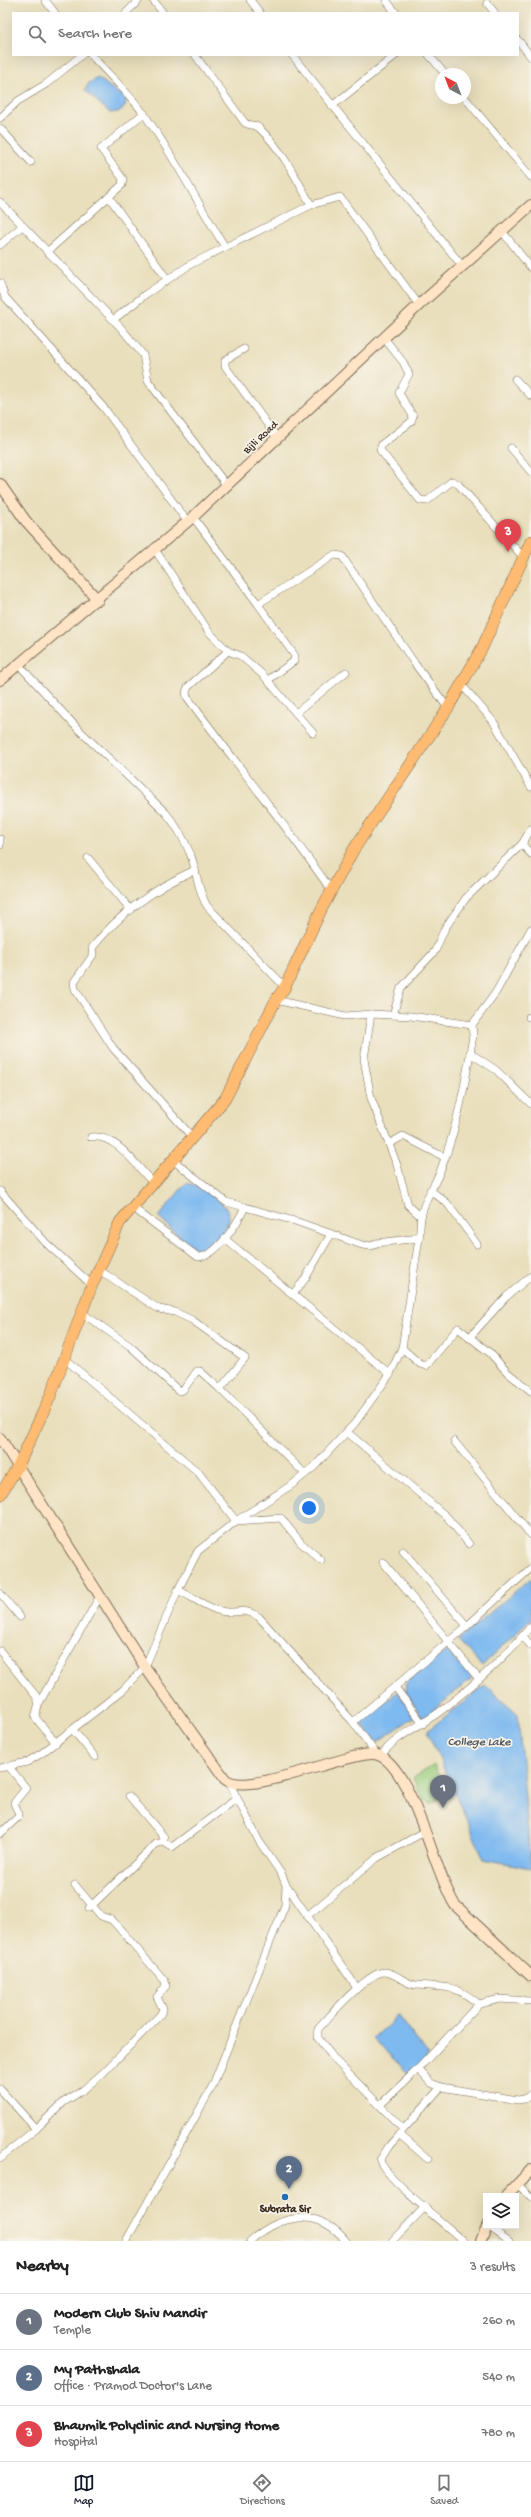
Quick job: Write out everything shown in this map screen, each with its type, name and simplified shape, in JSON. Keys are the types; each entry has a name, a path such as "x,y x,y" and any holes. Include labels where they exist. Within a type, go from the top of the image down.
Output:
{"main road":[{"path":"0,1495 18,1466 66,1360 92,1285 114,1234 132,1207 174,1161 225,1099 276,1000 285,987 331,890 354,849 448,708 482,648 531,541"}],"street":[{"path":"45,0 54,12"},
{"path":"127,12 139,0"},
{"path":"153,0 162,12"},
{"path":"250,0 259,12"},
{"path":"386,0 395,12"},
{"path":"487,3 494,12"},
{"path":"519,41 531,57"},
{"path":"0,118 18,101 46,84 81,56"},
{"path":"91,56 144,113 191,186 199,205 225,246"},
{"path":"196,56 245,123 259,128 266,137 298,181 311,205"},
{"path":"293,56 463,267"},
{"path":"332,106 395,56"},
{"path":"430,56 440,68"},
{"path":"470,104 531,177"},
{"path":"47,252 124,182 102,149 144,113"},
{"path":"0,128 31,162"},
{"path":"109,197 167,279"},
{"path":"113,320 167,279 206,255 225,246 240,242 311,205 340,197 419,305"},
{"path":"0,202 113,320 143,355 145,372 153,388 227,486"},
{"name":"Bijli Road","path":"0,679 98,600 154,548 190,519 227,486 419,305 531,205"},
{"path":"0,245 22,226"},
{"path":"502,231 531,268"},
{"path":"0,283 5,297 104,408 258,604 295,656 294,661 268,680"},
{"path":"384,338 403,362 409,374 400,393 413,419 382,444 380,450 420,500 427,501 452,482 458,484 524,558"},
{"path":"244,349 225,360 224,366 278,439"},
{"path":"515,379 531,396"},
{"path":"511,448 531,472"},
{"path":"0,484 25,520 98,600"},
{"path":"154,548 203,625 228,651 241,656 268,680 313,733"},
{"path":"258,604 323,561 338,554 448,708"},
{"path":"228,651 188,687 186,692 187,697 236,764 279,816 331,890"},
{"path":"19,665 78,730 166,813 176,825 190,853 200,895 207,906 285,987"},
{"path":"296,713 346,672"},
{"path":"461,684 493,721 531,786"},
{"path":"392,1015 401,988 435,951 445,928 466,898 522,844 531,829"},
{"path":"0,839 0,845"},
{"path":"522,844 531,854"},
{"path":"88,858 131,910"},
{"path":"193,1138 113,1048 75,989 76,977 93,955 92,948 131,910 165,885 195,870"},
{"path":"0,1768 9,1768 27,1762 56,1743 123,1690 146,1667 178,1590 198,1551 236,1520 305,1474 347,1432 390,1374 402,1348 419,1238 419,1215 441,1168 464,1096 472,1025 496,992 529,941 531,929"},
{"path":"276,1000 327,1014 345,1016 371,1014 392,1015 472,1025"},
{"path":"371,1014 364,1059 371,1098 389,1144 408,1205 419,1215"},
{"path":"470,1053 496,1070 531,1104"},
{"path":"389,1144 403,1136 444,1157"},
{"path":"91,1137 103,1138 112,1142 153,1183"},
{"path":"174,1161 226,1202 331,1234 374,1245 419,1238"},
{"path":"430,1190 447,1203 477,1244"},
{"path":"0,1191 42,1238 92,1285"},
{"path":"132,1207 198,1257 203,1257 233,1230 245,1207"},
{"path":"293,1294 305,1280 331,1234"},
{"path":"224,1239 390,1374"},
{"path":"99,1270 159,1309 175,1312 192,1320 245,1358 220,1388"},
{"path":"469,1338 506,1297 531,1276"},
{"path":"82,1313 130,1346 179,1391 183,1390 197,1371 220,1388 305,1474"},
{"path":"402,1348 420,1364 426,1366 458,1328 490,1353 508,1373 531,1391"},
{"path":"66,1360 198,1472 236,1520"},
{"path":"347,1432 447,1517 469,1544"},
{"path":"0,1438 146,1667 229,1782 236,1799 286,1885 357,1988"},
{"path":"454,1441 531,1535"},
{"path":"236,1520 281,1518 301,1543 322,1560"},
{"path":"403,1551 467,1626"},
{"path":"383,1562 479,1679"},
{"path":"353,1722 398,1690 531,1568"},
{"path":"178,1590 215,1609 226,1612 247,1610 259,1617 353,1722 379,1756 406,1784 444,1886 455,1905 529,1972"},
{"path":"0,1593 20,1617"},
{"path":"56,1743 35,1717 39,1703 100,1596"},
{"path":"229,1782 262,1781 293,1775 359,1756 379,1756 392,1744 424,1724 479,1679 523,1636 531,1626"},
{"path":"523,1636 531,1646"},
{"path":"0,1651 39,1703"},
{"path":"398,1690 424,1724"},
{"path":"73,1730 95,1757"},
{"path":"0,1834 18,1818 19,1814 14,1803 26,1788 9,1768"},
{"path":"129,1796 164,1837 163,1842"},
{"path":"90,1907 156,1844 163,1842 172,1847 236,1799"},
{"path":"307,1916 377,1858 424,1832"},
{"path":"0,2158 36,2129 64,2102 83,2090 103,2073 160,2015 163,2009 157,1997 166,1986 165,1981 112,1920 101,1916 90,1907 75,1885"},
{"path":"126,2241 212,2087 285,1905 286,1885"},
{"path":"428,2159 401,2132 380,2105 335,2060 317,2033 318,2029 357,1988 385,1972 415,1985 454,1987 479,2004"},
{"path":"380,2105 418,2069 479,2004 500,2000 531,2001"},
{"path":"418,2069 431,2083 441,2087 518,2100 524,2099 531,2094"},
{"path":"441,2087 381,2157 381,2164 385,2171 464,2241"},
{"path":"0,2089 36,2129"},
{"path":"509,2193 531,2170"},
{"path":"517,2184 531,2197"},
{"path":"392,2241 425,2206"},
{"path":"250,2241 279,2223 306,2217 328,2225 339,2232 346,2241"},
{"path":"481,2241 486,2229"},
{"path":"491,2229 509,2241"}],"green space":[{"path":"434,1765 447,1793 433,1803 422,1800 413,1778"}],"water":[{"path":"98,78 126,99 125,107 118,112 110,113 85,90 89,83"},
{"path":"186,1183 198,1187 213,1195 224,1206 229,1214 229,1220 226,1227 215,1239 200,1251 182,1239 158,1217"},
{"path":"531,1578 531,1619 482,1666 458,1640"},
{"path":"447,1650 472,1678 423,1719 407,1694 406,1682"},
{"name":"College Lake","path":"485,1685 518,1715 531,1868 484,1859 427,1731"},
{"path":"398,1691 414,1717 376,1743 360,1722"},
{"path":"398,2015 428,2055 419,2068 408,2073 373,2039"}],"place":[{"name":"Bhaumik Polyclinic and Nursing Home","path":"508,552"},
{"name":"Modern Club Shiv Mandir","path":"443,1808"},
{"name":"My Pathshala","path":"289,2189"},
{"name":"Subrata Sir","path":"285,2197"}]}
